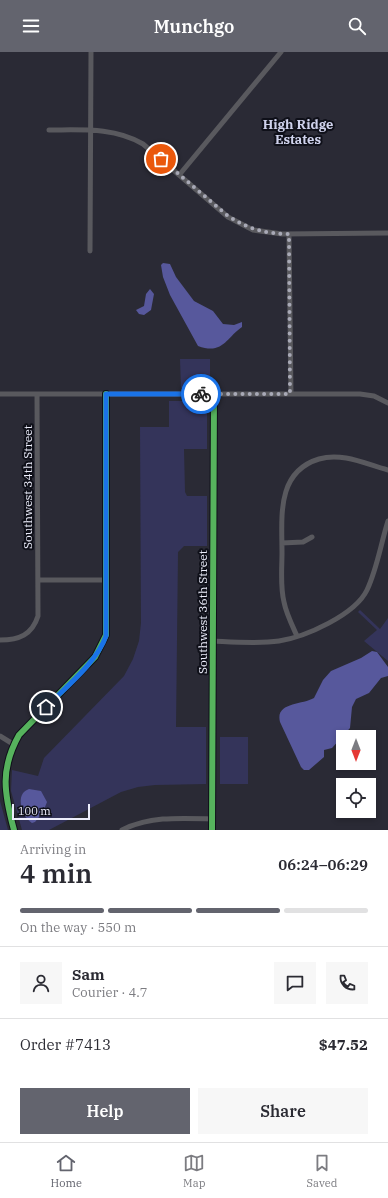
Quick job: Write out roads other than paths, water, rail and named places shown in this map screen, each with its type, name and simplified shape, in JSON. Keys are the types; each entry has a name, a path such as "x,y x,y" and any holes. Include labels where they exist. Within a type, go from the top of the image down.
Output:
{"street":[{"path":"90,251 91,52"},
{"path":"180,174 281,52"},
{"path":"49,130 90,130 116,133 136,140 180,174 228,216 239,223 261,232 289,234 388,233"},
{"path":"289,234 290,394"},
{"path":"0,394 367,395 380,398 388,403"},
{"name":"Southwest 34th Street","path":"0,640 18,639 24,636 33,627 38,616 37,394"},
{"path":"14,830 5,796 3,779 5,762 13,744 26,727 100,650 106,636 106,394"},
{"name":"Southwest 36th Street","path":"212,830 214,394"},
{"path":"297,636 286,609 283,596 282,543 284,498 289,484 298,472 318,459 335,457 347,458 388,470"},
{"path":"212,641 273,642 297,636 338,619 354,606 366,591 388,521"},
{"path":"282,543 303,542 312,537"},
{"path":"382,542 388,544"},
{"path":"38,580 107,580"},
{"path":"0,736 13,744"},
{"path":"122,830 137,823 151,819 212,819"}],"district":[{"name":"High Ridge Estates","path":"298,132"}]}
